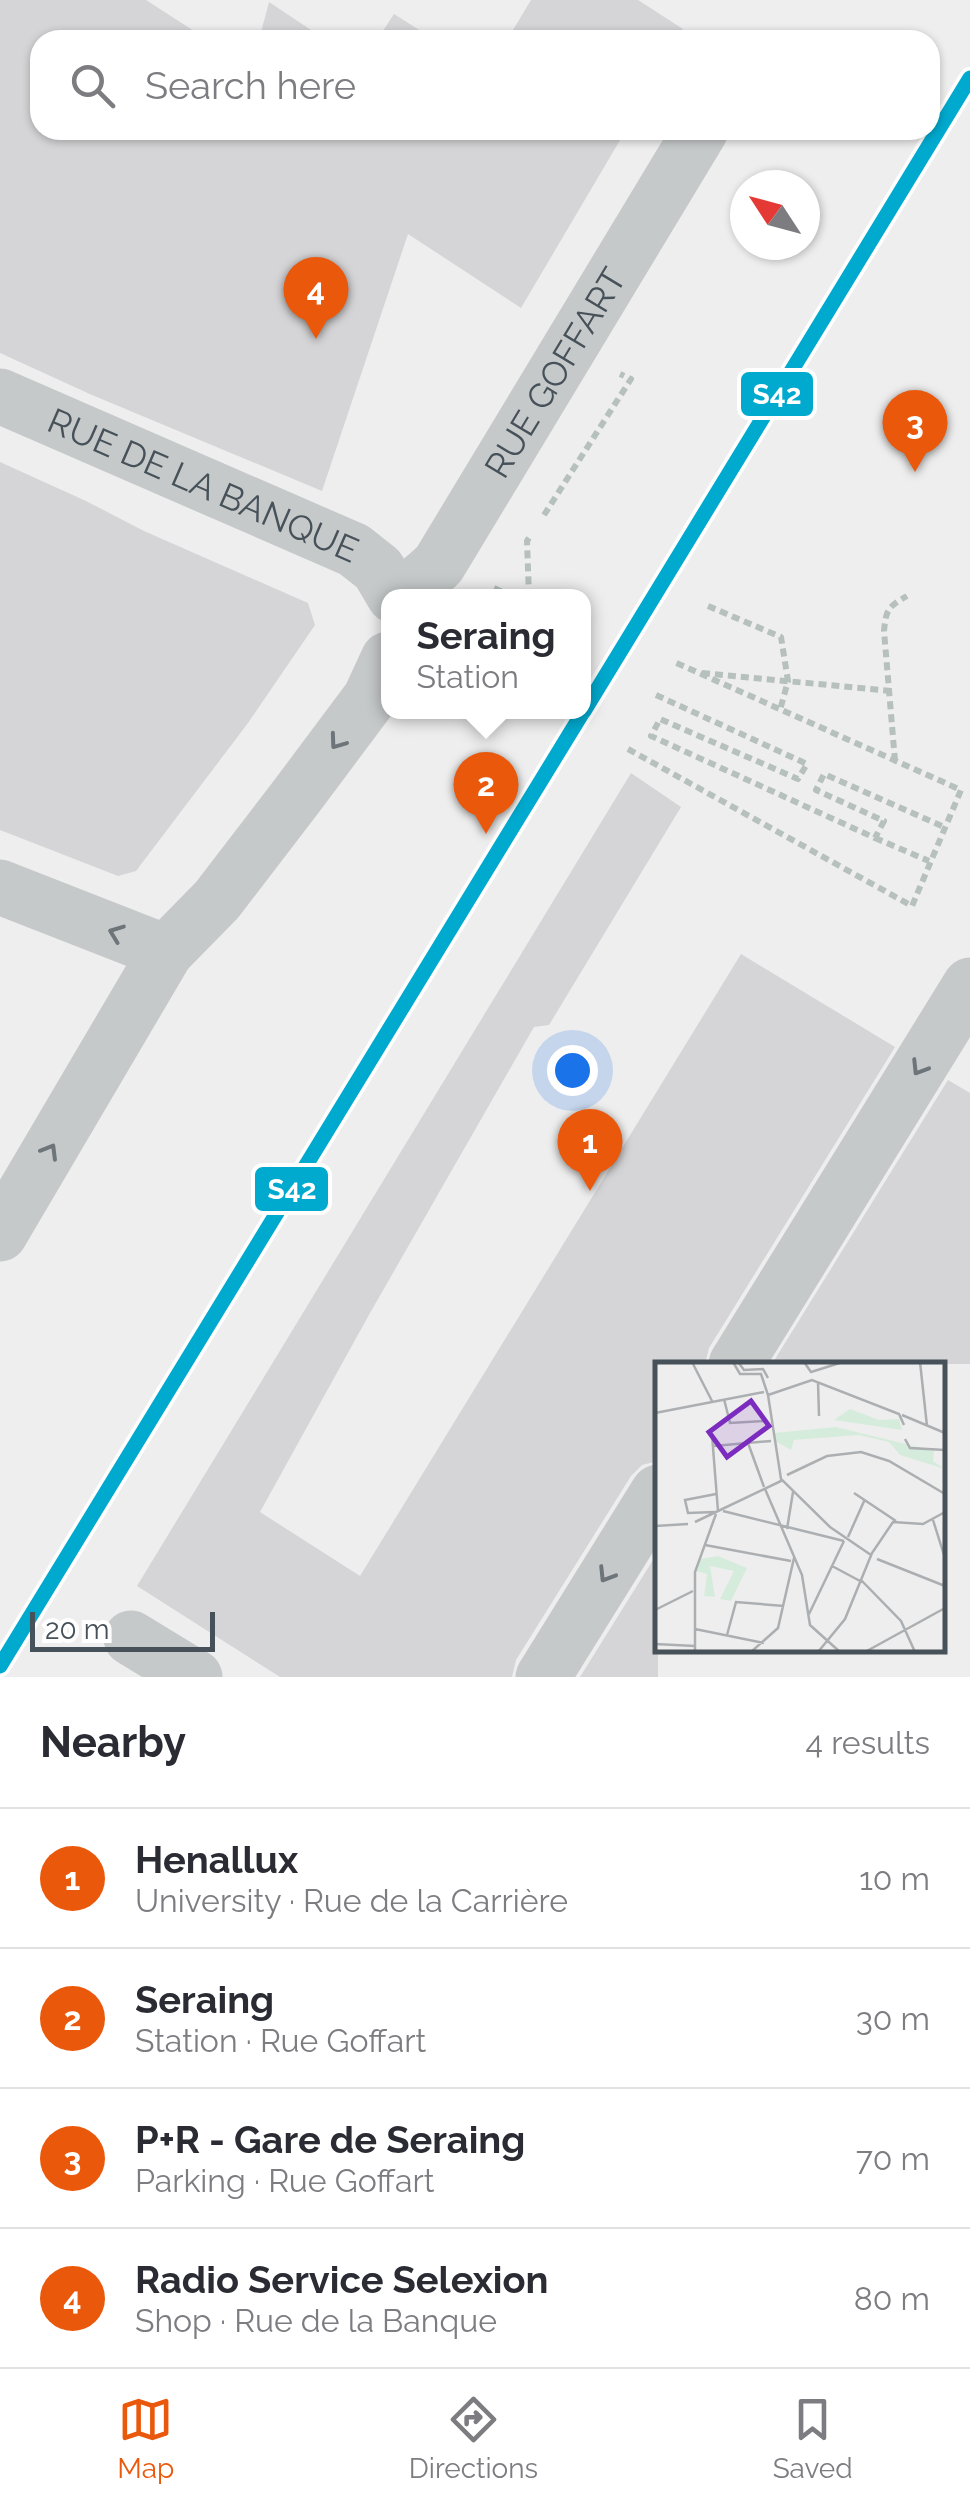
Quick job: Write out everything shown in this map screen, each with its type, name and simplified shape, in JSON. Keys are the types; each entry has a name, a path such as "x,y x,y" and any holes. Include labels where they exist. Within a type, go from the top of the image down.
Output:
{"street":[{"name":"RUE GOFFART","path":"408,589 439,564 695,140"},
{"name":"RUE DE LA BANQUE","path":"0,396 354,550 378,569 390,589"},
{"path":"0,1234 166,952 216,900 296,798 370,698 381,675"},
{"path":"0,887 166,952"},
{"path":"737,1362 970,985"},
{"path":"543,1677 655,1497"},
{"path":"131,1638 195,1677"}],"path":[{"path":"894,761 885,614 889,607 908,596"},
{"path":"708,606 781,637 788,681 780,710"},
{"path":"628,749 912,906 961,790 672,661"},
{"path":"696,672 891,691"},
{"path":"656,695 807,764 798,779 660,719 651,736 930,862"},
{"path":"875,838 884,821 816,790 824,774 944,828"}],"building":[{"path":"0,0 146,0 192,30 30,30 30,140 620,140 521,308 408,234 322,491 0,353"},
{"path":"531,0 638,0 683,29 682,30 513,30"},
{"path":"269,2 311,30 262,30"},
{"path":"394,14 419,30 384,30"},
{"path":"0,462 308,603 315,625 248,723 136,871 118,876 0,830"},
{"path":"631,773 681,807 549,1025 534,1027 260,1512 360,1576 741,954 895,1047 709,1348 706,1362 655,1362 655,1462 642,1465 631,1476 516,1660 512,1677 280,1677 137,1586"},
{"path":"948,1080 970,1093 970,1364 773,1362"},
{"path":"655,1557 658,1677 580,1677"}],"transit line":[{"name":"S42","path":"940,127 970,78"},
{"name":"S42","path":"591,700 932,140"},
{"name":"S42","path":"0,1666 579,719"}],"place":[{"name":"Radio Service Selexion","path":"316,339"},
{"name":"P+R - Gare de Seraing","path":"915,472"},
{"name":"Seraing","path":"486,834"},
{"name":"Henallux","path":"590,1191"}]}
